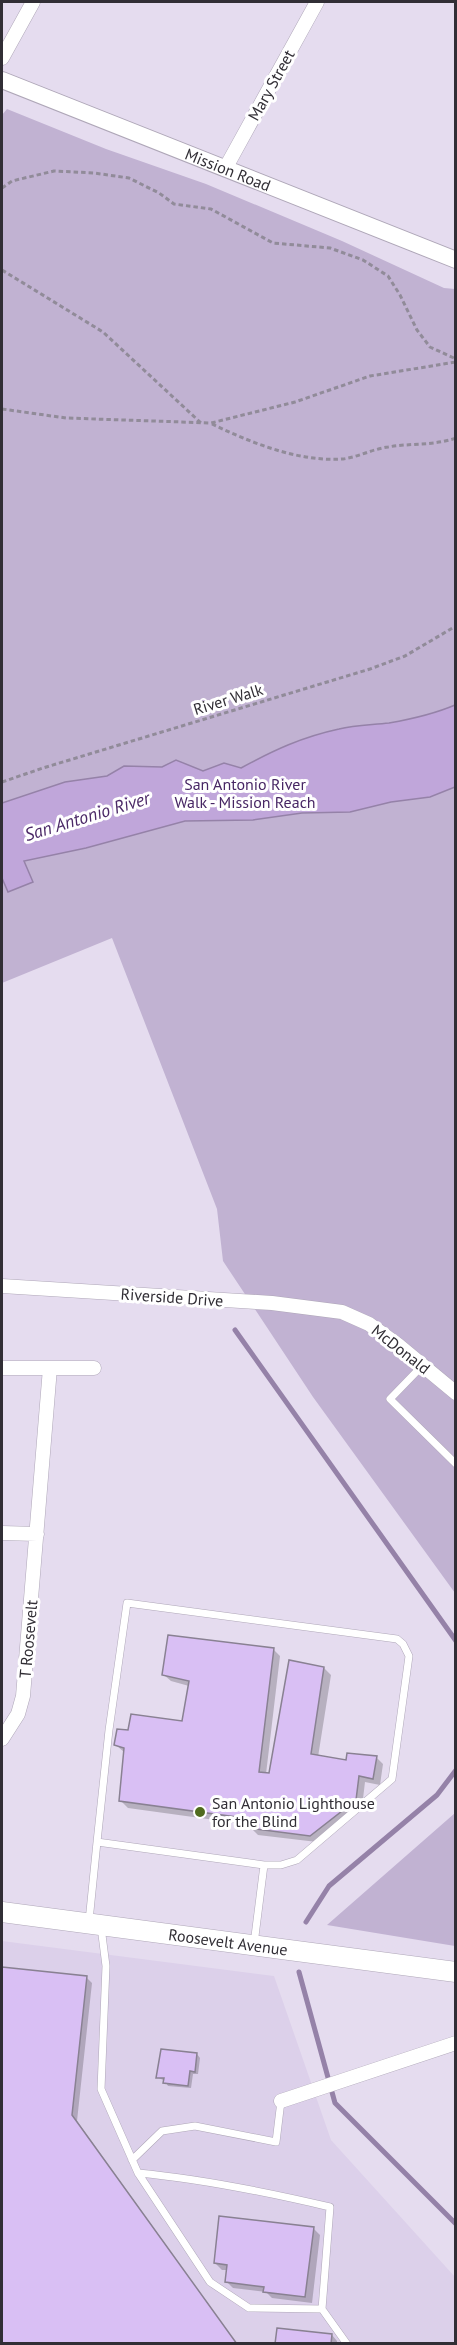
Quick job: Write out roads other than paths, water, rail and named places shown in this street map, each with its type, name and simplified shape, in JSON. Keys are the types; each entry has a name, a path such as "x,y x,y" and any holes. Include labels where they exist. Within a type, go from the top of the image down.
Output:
{"main road":[{"name":"Roosevelt Avenue","path":"2,1912 456,1972"}],"street":[{"path":"2,58 33,2"},
{"name":"Mary Street","path":"225,170 317,2"},
{"name":"Mission Road","path":"2,80 456,260"},
{"name":"Riverside Drive","path":"2,1286 272,1303 342,1312"},
{"name":"McDonald","path":"342,1312 369,1324 456,1394"},
{"path":"2,1368 94,1368"},
{"name":"T Roosevelt","path":"2,1739 18,1714 23,1696 50,1368"},
{"path":"2,1533 37,1534"},
{"path":"281,2102 456,2043"}],"lane":[{"path":"422,1365 390,1399 456,1464"},
{"path":"97,1842 264,1865 281,1865 297,1860 392,1779 409,1656 403,1644 397,1639 127,1603 109,1730 97,1842 95,1923 106,1966 101,2090 138,2173 210,2282 249,2308 322,2310"},
{"path":"254,1944 264,1865"},
{"path":"132,2160 162,2131 195,2126 276,2142 281,2102"},
{"path":"138,2173 248,2188 330,2207 322,2310 347,2343"}],"water":[{"name":"San Antonio River","path":"455,705 455,787 430,797 391,802 350,812 302,813 253,820 185,821 86,848 24,861 33,882 8,892 2,878 2,803 65,782 107,776 124,766 162,767 176,760 203,771 224,763 241,768 277,750 313,736 345,728 406,720"}],"waterway":[{"path":"235,1330 456,1641"},
{"path":"306,1922 329,1886 437,1795 456,1770"},
{"path":"299,1972 335,2103 456,2224"}],"place":[{"name":"San Antonio Lighthouse for the Blind","path":"200,1812"}],"park label":[{"name":"San Antonio River Walk - Mission Reach","path":"245,793"}]}
